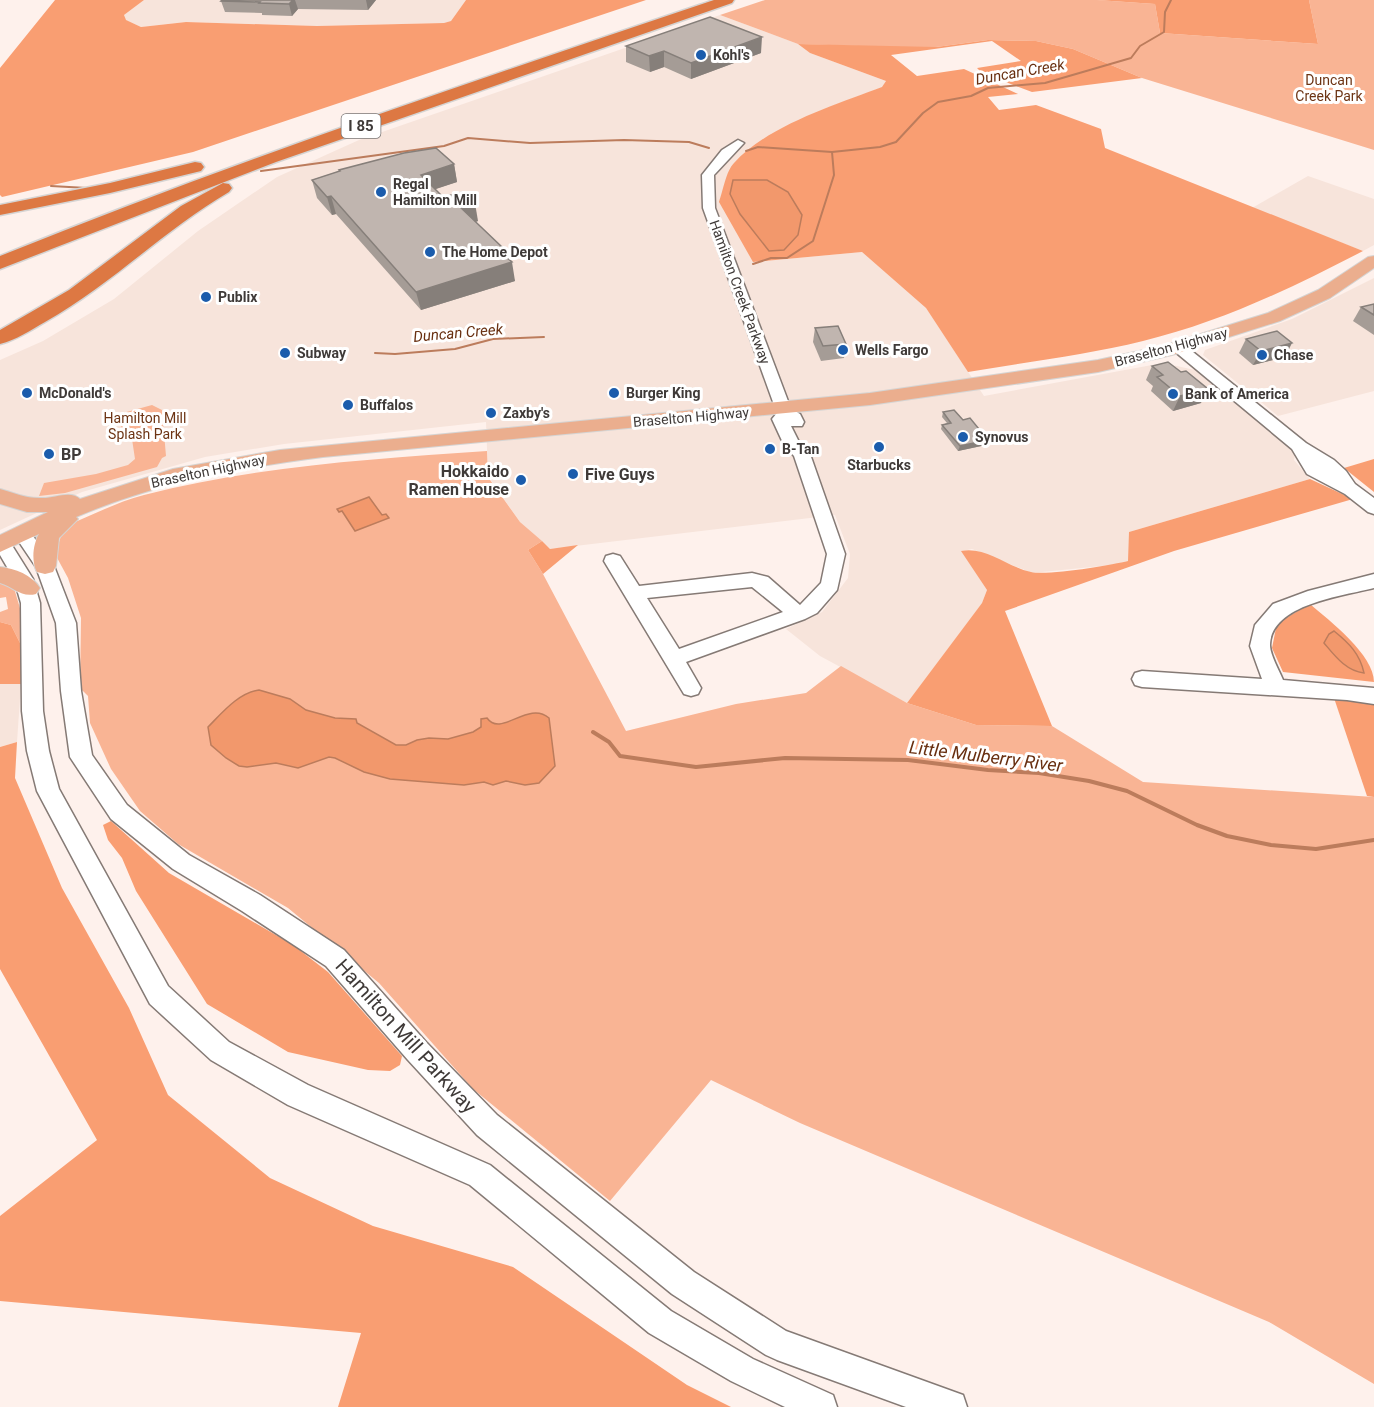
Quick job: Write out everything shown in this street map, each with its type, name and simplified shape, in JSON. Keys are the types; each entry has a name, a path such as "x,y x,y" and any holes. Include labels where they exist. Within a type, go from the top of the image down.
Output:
{"highway":[{"name":"I 85","path":"0,244 212,162 692,0"},
{"name":"I 85","path":"0,263 171,193 727,0"},
{"path":"0,338 44,315 88,287 175,218 215,192 292,155 439,99"},
{"path":"0,210 110,188 212,162"}],"main road":[{"name":"Braselton Highway","path":"6,540 91,503 153,481 208,468 323,451 784,411 1034,377 1098,366 1178,347 1274,316 1324,294 1374,261"},
{"path":"0,496 18,505 50,506 153,481"},
{"path":"0,502 6,540"},
{"path":"45,566 46,539 55,527 91,503"},
{"path":"0,575 9,576 27,588"}],"street":[{"name":"Hamilton Creek Parkway","path":"674,659 810,608 830,585 836,554 802,454 792,445 780,419 784,411 709,208 708,175 726,153 738,143"},
{"path":"1178,347 1300,447 1314,453 1343,477 1348,488 1374,508"},
{"path":"6,540 27,588 34,620 31,682 38,758 48,791 159,995 220,1051 298,1095 480,1175 660,1322 742,1370 821,1407"},
{"name":"Hamilton Mill Parkway","path":"6,540 45,566 66,623 71,691 81,757 118,812 180,862 252,903 335,958 417,1051 487,1125 683,1283 777,1344 951,1407"},
{"path":"613,561 691,688"},
{"path":"634,593 752,580 761,582 798,614"},
{"path":"1276,688 1260,646 1265,625 1280,609 1308,598 1374,581"},
{"path":"1142,679 1347,692 1374,696"}],"shaded area":[{"path":"55,0 144,0 124,15 126,20 141,27 186,22 317,26 444,23 451,21 466,0 646,0 193,152 2,197 0,195 0,68"},
{"path":"144,0 466,0 451,21 444,23 317,26 186,22 141,27 125,20 124,15"},
{"path":"1097,0 1309,0 1318,44 1160,33 1155,4"},
{"path":"720,15 798,44 810,53 886,81 883,87 832,106 771,134 753,262 862,252 926,308 984,396 1163,363 1195,370 1296,449 1294,460 1310,479 1129,532 1129,561 1112,565 1032,573 972,549 962,551 987,590 982,603 907,703 820,656 786,629 822,612 848,578 850,554 835,515 550,549 520,522 488,476 486,422 284,444 205,457 82,492 0,530 0,360 43,341 114,299 198,231 277,177 359,140"},
{"path":"988,40 1036,41 1073,49 1142,78 1032,92 982,73 977,68 1021,61 992,41 891,55 917,76 964,69 1018,94 988,97 999,110 1036,105 1101,129 1105,148 1363,251 1256,303 1172,333 1100,350 968,372 926,308 862,252 753,262 719,202 731,167 748,150 783,127 882,87 886,81 810,53 798,44 936,47"},
{"path":"1308,176 1374,199 1374,245 1363,251 1252,208"},
{"path":"733,180 767,180 788,192 802,215 798,235 784,250 769,251 740,214 730,194"},
{"path":"1374,278 1374,391 1278,416 1203,355 1205,350 1292,319"},
{"path":"1374,459 1374,492 1344,468"},
{"path":"1310,479 1353,499 1174,551 1005,611 1052,726 976,725 907,703 982,603 987,590 961,551 979,551 1022,569 1039,573 1080,570 1120,563 1128,561 1129,532"},
{"path":"369,497 382,515 386,514 389,518 355,531 342,511 339,512 337,509"},
{"path":"542,541 550,549 578,545 543,574 528,550"},
{"path":"1310,604 1350,639 1367,661 1374,682 1283,672 1272,648 1277,623"},
{"path":"0,622 11,625 20,643 25,646 21,684 0,684"},
{"path":"1334,631 1353,649 1364,673 1346,666 1324,643 1329,634"},
{"path":"0,684 21,684 17,742 0,747"},
{"path":"259,690 290,699 306,710 335,718 356,719 357,723 396,745 406,745 429,738 448,739 473,732 481,727 481,719 487,718 493,723 500,724 532,713 541,714 549,718 555,766 539,783 525,785 506,781 493,785 484,782 464,785 390,779 364,772 329,757 298,768 276,763 239,766 211,745 208,727 237,699"},
{"path":"1334,698 1374,704 1374,797 1367,796"},
{"path":"17,742 15,778 62,888 129,1008 168,1095 270,1178 373,1226 513,1267 687,1385 731,1407 338,1407 361,1333 0,1301 0,1216 97,1140 0,969 0,747"},
{"path":"111,821 169,873 293,945 328,972 402,1056 400,1065 390,1071 368,1070 288,1052 207,1004 136,891 122,858 108,840 103,825"}],"green space":[{"name":"Duncan Creek Park","path":"765,0 1097,0 1155,4 1160,33 1318,44 1309,0 1374,0 1374,150 1142,78 1073,49 1036,41 988,40 936,47 798,44 720,15"},
{"name":"Hamilton Mill Splash Park","path":"152,405 162,410 166,456 162,458 157,467 65,493 39,496 44,483 96,474 128,465 135,459 132,439 112,416"},
{"path":"487,451 488,477 520,522 542,541 528,550 626,731 736,704 806,693 841,666 907,703 976,725 1052,726 1143,782 1374,797 1374,1384 1269,1322 800,1123 711,1080 610,1201 473,1089 379,983 288,908 178,844 140,811 111,769 90,723 88,696 80,688 81,618 68,578 55,554 64,527 134,498 229,477 314,465"},
{"path":"0,578 14,588 27,632 25,646 20,643 11,625 0,622 0,612 8,609 6,597 0,598"}],"building":[{"path":"222,0 293,0 289,4"},
{"path":"710,17 762,37 691,63 664,51 649,56 626,46"},
{"path":"436,148 454,164 421,175 443,197 463,192 475,203 460,207 503,248 498,250 512,262 416,292 331,196 327,197 312,180 339,170 404,153"},
{"path":"1374,304 1374,315 1361,307"},
{"path":"838,326 846,344 823,346 815,328"},
{"path":"1277,331 1292,343 1261,351 1246,339"},
{"path":"1168,362 1181,372 1186,371 1208,389 1180,396 1157,377 1163,375 1152,366"},
{"name":"Synovus","path":"954,410 963,420 970,418 988,440 960,446 942,425 951,423 943,412"}],"waterway":[{"name":"Duncan Creek","path":"832,152 880,147 896,142 923,113 938,102 971,96 988,88 1045,83 1131,58 1140,46 1164,32 1165,12 1171,0"},
{"path":"261,171 444,146 468,138 530,143 624,140 689,142 709,148"},
{"path":"746,151 758,147 832,152"},
{"name":"Duncan Creek","path":"753,264 771,258 787,258 813,241 834,175 832,152"},
{"path":"51,186 87,188"},
{"name":"Duncan Creek","path":"375,353 395,354 455,349 493,339 544,337"},
{"name":"Little Mulberry River","path":"593,732 609,742 620,756 696,767 785,758 908,760 988,770 1039,773 1089,781 1127,791 1197,825 1227,836 1271,845 1316,849 1374,840"}],"place":[{"name":"Kohl's","path":"701,55"},
{"name":"Regal Hamilton Mill","path":"381,192"},
{"name":"The Home Depot","path":"430,252"},
{"name":"Publix","path":"206,297"},
{"name":"Wells Fargo","path":"843,350"},
{"name":"Subway","path":"285,353"},
{"name":"Chase","path":"1262,355"},
{"name":"McDonald's","path":"27,393"},
{"name":"Burger King","path":"614,393"},
{"name":"Bank of America","path":"1173,394"},
{"name":"Buffalos","path":"348,405"},
{"name":"Zaxby's","path":"491,413"},
{"name":"Synovus","path":"963,437"},
{"name":"Starbucks","path":"879,447"},
{"name":"B-Tan","path":"770,449"},
{"name":"BP","path":"49,454"},
{"name":"Five Guys","path":"573,474"},
{"name":"Hokkaido Ramen House","path":"521,480"}]}
